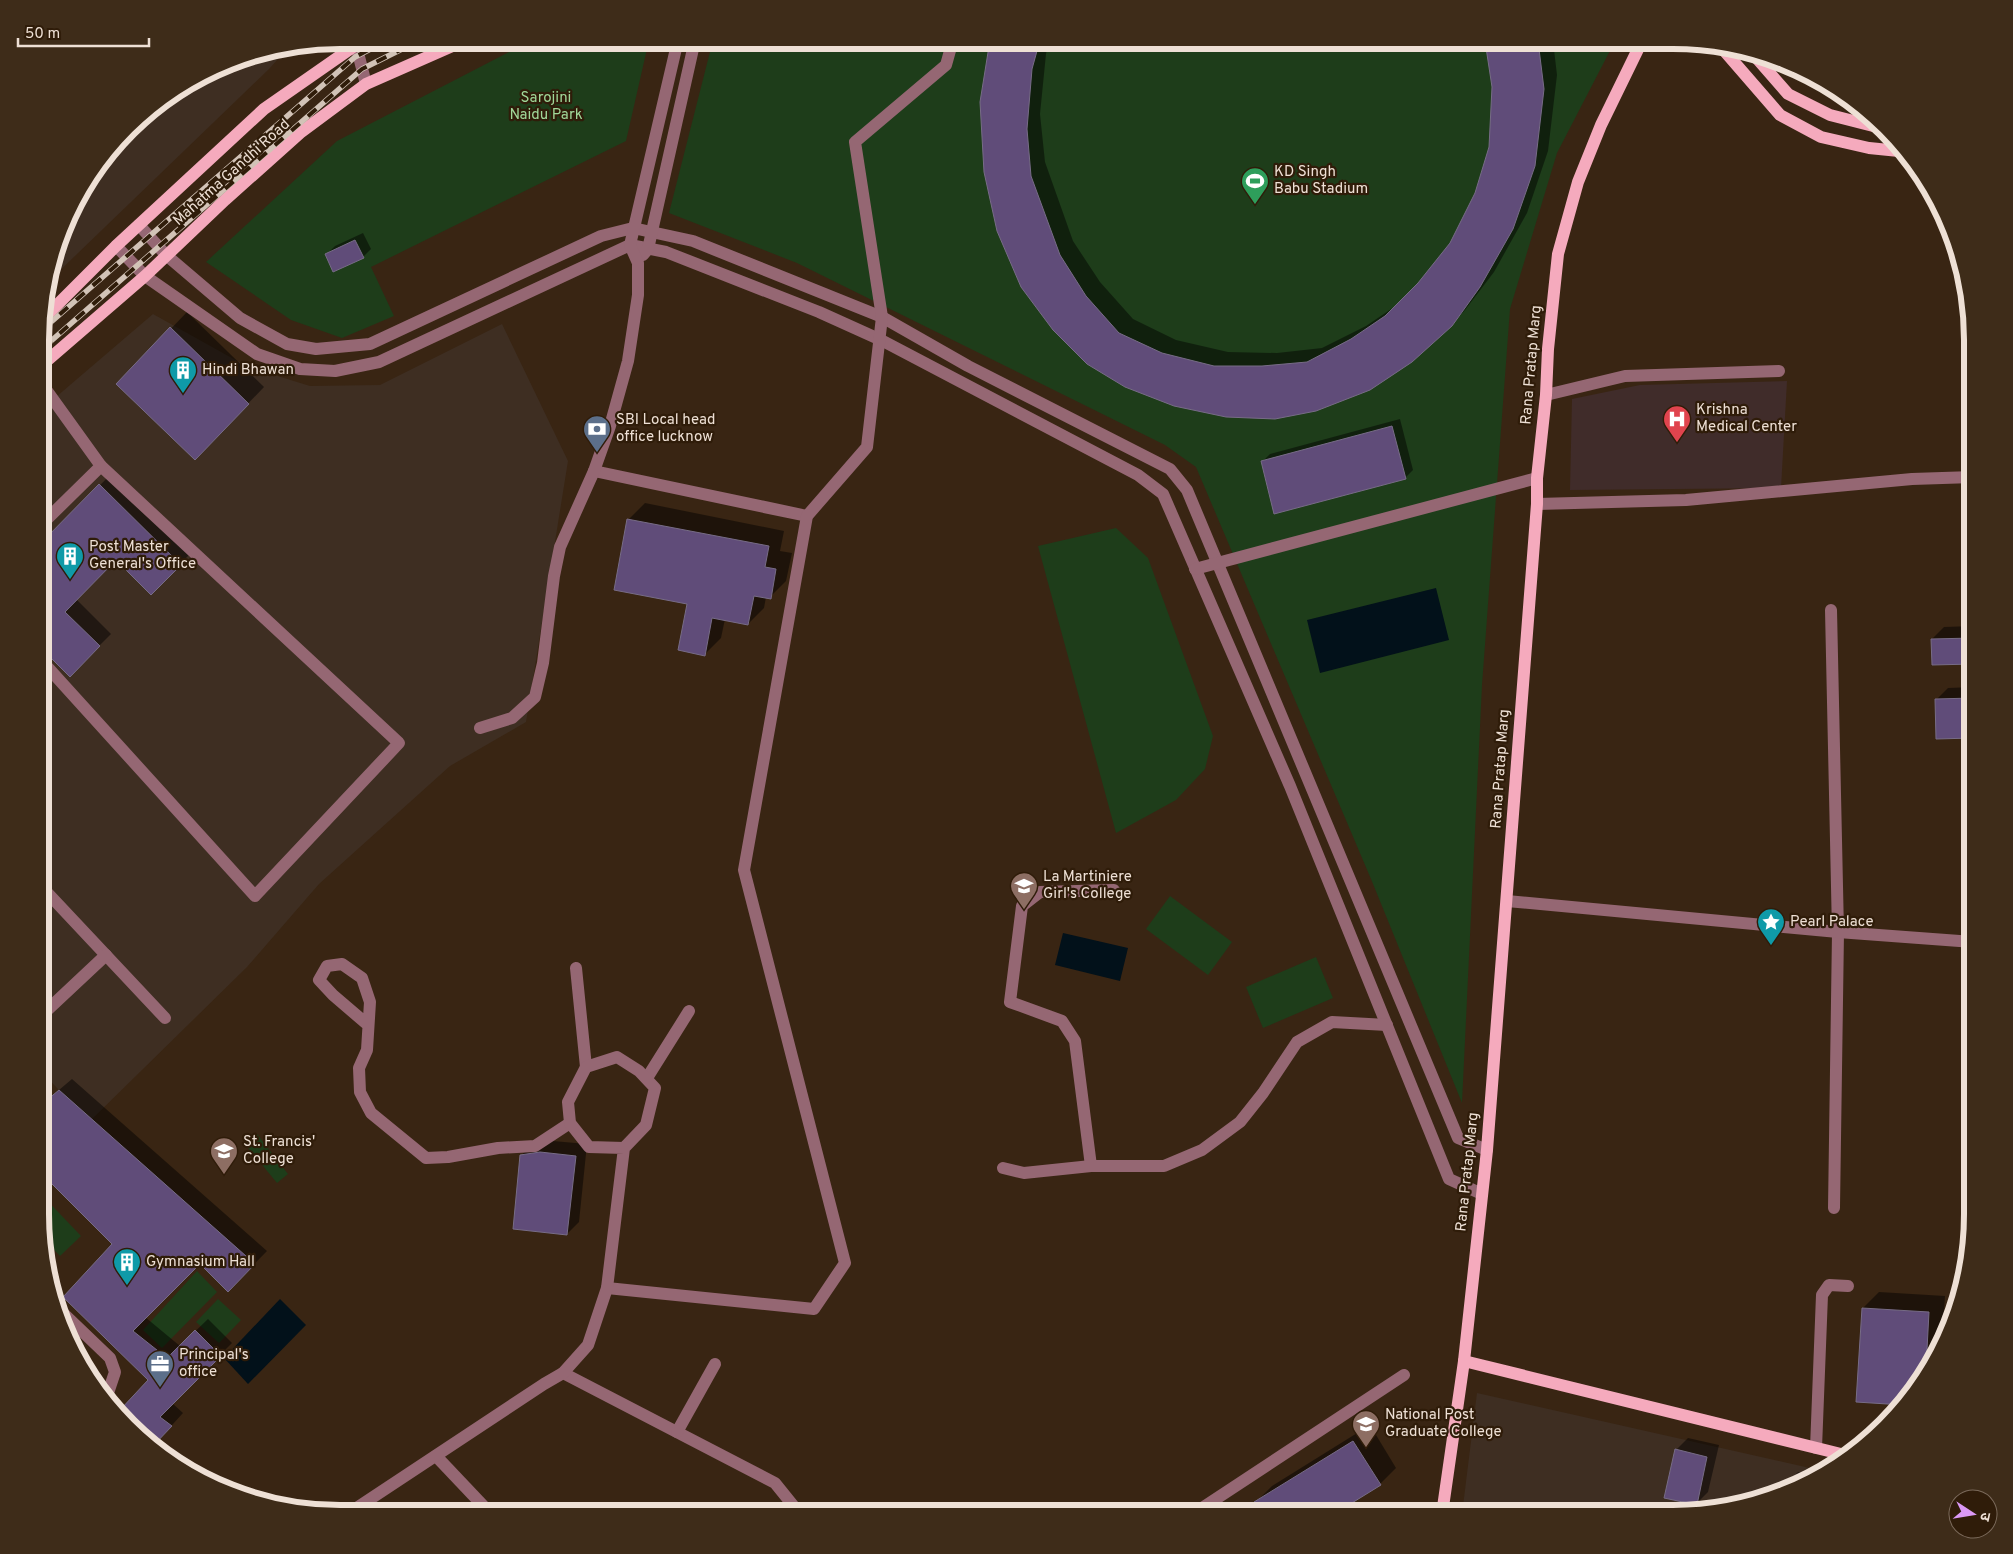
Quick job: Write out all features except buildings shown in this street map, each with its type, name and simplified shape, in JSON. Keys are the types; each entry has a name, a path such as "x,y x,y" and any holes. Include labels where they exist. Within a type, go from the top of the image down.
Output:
{"main road":[{"name":"Mahatma Gandhi Road","path":"50,311 138,225 264,109 349,49"},
{"name":"Mahatma Gandhi Road","path":"49,359 145,276 300,133 366,84 446,49"},
{"name":"Rana Pratap Marg","path":"1443,1505 1464,1361 1487,1150 1537,504 1536,478 1546,395 1548,349 1558,254 1578,182 1601,125 1638,49"},
{"path":"1727,53 1780,115 1821,137 1869,148 1894,151"},
{"path":"1760,62 1788,94 1830,116 1870,125"},
{"path":"1464,1361 1838,1453"}],"street":[{"path":"360,49 366,84"},
{"path":"480,728 512,718 535,697 543,663 554,576 560,547 594,471 610,426 628,361 638,295 638,263 630,245 676,49"},
{"path":"638,263 648,249 693,49"},
{"path":"607,1288 814,1309 845,1263 744,870 807,516 867,447 881,340 882,317 854,142 946,65 950,49"},
{"path":"138,225 166,255 240,318 287,344 316,349 370,344 600,236 633,228 651,231 693,241 882,317 968,366 1170,469 1187,490 1458,1138 1487,1150"},
{"path":"116,246 145,276 257,354 300,369 335,371 379,362 630,245 666,252 770,292 881,340 1138,475 1163,494 1290,786 1449,1179 1482,1194"},
{"path":"1546,395 1625,376 1779,372"},
{"path":"49,394 101,466 399,743 256,896 49,668"},
{"path":"49,517 101,466"},
{"path":"594,471 807,516"},
{"path":"1537,504 1686,500 1912,479 1964,477"},
{"path":"1195,568 1536,478"},
{"path":"1831,610 1838,932 1834,1208"},
{"path":"1091,1166 1075,1041 1062,1021 1010,1002 1022,906 1040,892 1114,890"},
{"path":"49,894 165,1018"},
{"path":"1507,901 1838,932 1964,941"},
{"path":"49,1008 106,955"},
{"path":"368,1025 333,995 319,980 327,966 342,964 362,978 370,1002 367,1050 359,1068 360,1092 370,1113 426,1158 448,1157 498,1148 535,1146 570,1123"},
{"path":"576,968 586,1067 568,1102 570,1123 589,1147 624,1148"},
{"path":"646,1078 689,1011"},
{"path":"1002,1168 1024,1173 1091,1166 1164,1166 1202,1150 1240,1122 1263,1093 1297,1042 1332,1022 1387,1025"},
{"path":"362,1505 563,1373 588,1345 607,1288 624,1148 646,1125 655,1088 640,1070 617,1057 586,1067"},
{"path":"1816,1448 1822,1295 1830,1285 1848,1286"},
{"path":"68,1318 110,1358 116,1372 108,1389"},
{"path":"677,1432 716,1364"},
{"path":"563,1373 775,1483 793,1505"},
{"path":"1207,1505 1404,1375"},
{"path":"436,1456 482,1505"}],"shaded area":[{"path":"282,54 57,274 64,246 88,194 109,163 134,134 163,109 194,88 246,64"},
{"path":"153,314 248,367 310,386 380,385 502,324 568,461 526,722 450,766 319,884 247,967 89,1122 49,1080 49,403"},
{"name":"Krishna Medical Center","path":"1787,381 1781,488 1570,490 1572,399 1640,385"},
{"path":"1436,588 1449,640 1320,673 1307,620"},
{"path":"1063,933 1128,948 1120,981 1055,965"},
{"path":"280,1299 306,1325 248,1384 224,1358"},
{"path":"1477,1393 1814,1469 1767,1490 1730,1500 1692,1505 1463,1505"}],"green space":[{"name":"Sarojini Naidu Park","path":"515,49 647,49 626,141 371,267 394,316 342,338 291,320 206,262 337,141"},
{"path":"711,49 1611,49 1557,153 1510,309 1482,685 1462,1103 1371,879 1196,467 1165,445 797,263 669,213"},
{"path":"1116,528 1148,558 1213,736 1205,769 1176,800 1116,833 1038,546"},
{"path":"1170,896 1232,942 1208,975 1146,929"},
{"path":"1316,957 1333,998 1263,1028 1246,987"},
{"path":"257,1134 288,1174 277,1183 244,1143"},
{"path":"49,1202 81,1236 60,1256 50,1246"},
{"path":"197,1271 217,1292 162,1348 143,1330"},
{"path":"218,1299 241,1320 219,1343 196,1322"}],"railway":[{"path":"49,324 355,57 371,49"},
{"path":"49,343 362,69 402,49"}],"place":[{"name":"KD Singh Babu Stadium","path":"1255,205"},
{"name":"Hindi Bhawan","path":"183,394"},
{"name":"Krishna Medical Center","path":"1677,443"},
{"name":"SBI Local head office lucknow","path":"597,453"},
{"name":"Post Master General's Office","path":"70,580"},
{"name":"La Martiniere Girl's College","path":"1024,910"},
{"name":"Pearl Palace","path":"1771,946"},
{"name":"St. Francis' College","path":"224,1175"},
{"name":"Gymnasium Hall","path":"127,1286"},
{"name":"Principal's office","path":"160,1388"},
{"name":"National Post Graduate College","path":"1366,1448"}]}
